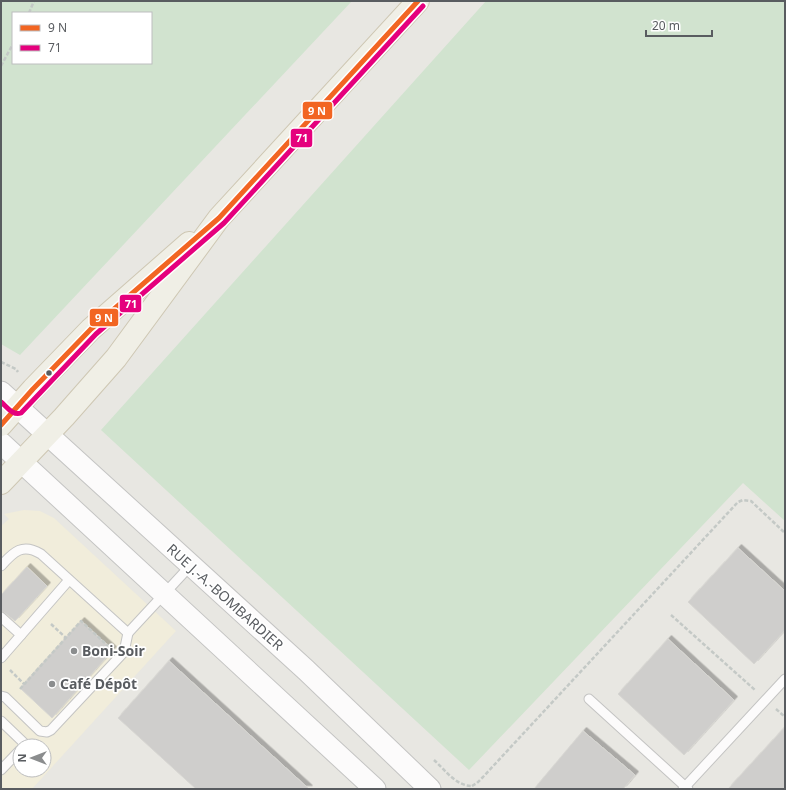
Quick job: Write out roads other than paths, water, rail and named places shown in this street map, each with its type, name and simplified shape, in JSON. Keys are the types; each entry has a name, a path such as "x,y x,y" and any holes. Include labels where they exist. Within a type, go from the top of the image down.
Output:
{"main road":[{"path":"1,483 48,434 116,358 219,218 418,1"},
{"path":"1,425 91,329 219,218"}],"street":[{"name":"RUE J.-A.-BOMBARDIER","path":"1,392 306,670 430,789"},
{"path":"1,444 375,789"}],"lane":[{"path":"2,562 15,552 24,548 34,550 41,554 128,633"},
{"path":"1,696 5,697 40,731 47,732 51,730 124,652 128,633 191,565"},
{"path":"1,658 69,580"},
{"path":"1,617 21,635"},
{"path":"589,699 685,788 785,679"},
{"path":"1,721 19,738"},
{"path":"1,770 12,758"}],"place":[{"name":"Boni-Soir","path":"74,651"},
{"name":"Café Dépôt","path":"52,684"}]}
